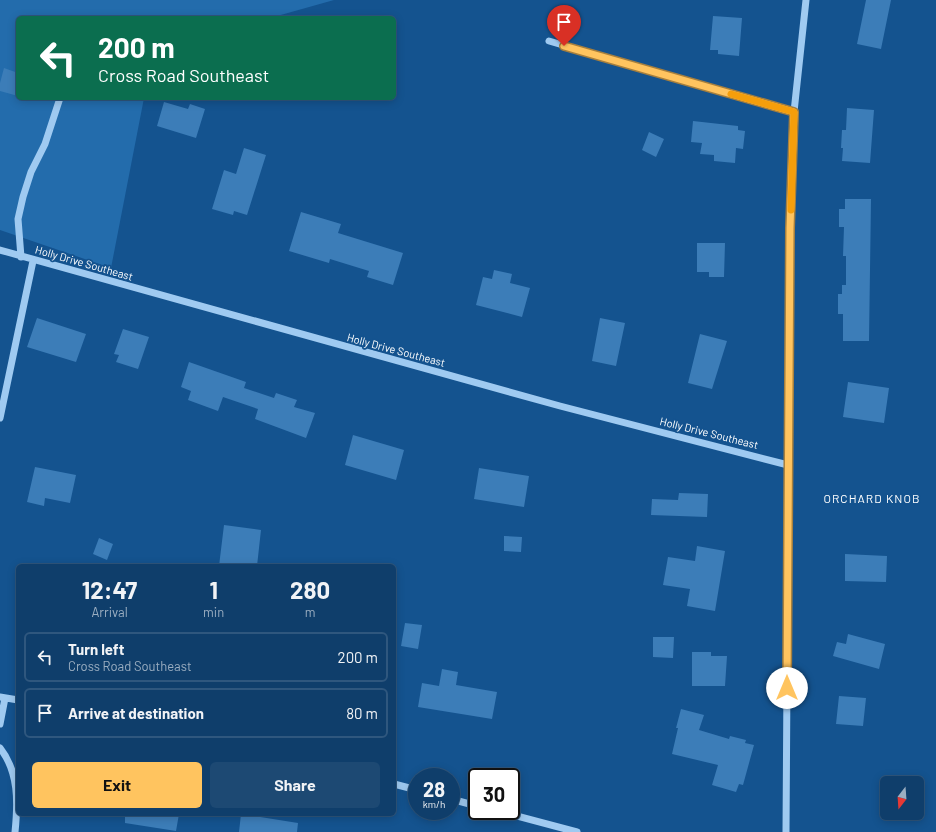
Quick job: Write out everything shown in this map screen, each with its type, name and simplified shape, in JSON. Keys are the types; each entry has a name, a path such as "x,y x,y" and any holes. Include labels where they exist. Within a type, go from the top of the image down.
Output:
{"street":[{"path":"786,832 790,228 794,112 806,0"},
{"path":"549,41 794,112"},
{"path":"22,257 18,219 23,197 31,172 45,144 59,100"},
{"name":"Holly Drive Southeast","path":"0,250 34,261 560,406 788,465"},
{"path":"0,418 34,261"},
{"path":"0,724 2,698 16,700"},
{"path":"0,748 13,770 16,792"},
{"path":"396,785 408,788"},
{"path":"15,832 17,816"},
{"path":"520,817 577,832"}],"shaded area":[{"path":"0,0 334,0 277,16 16,16 16,100 144,100 111,268 0,230"}],"building":[{"path":"866,0 891,0 881,49 857,44"},
{"path":"713,16 742,18 739,56 718,54 718,50 710,50"},
{"path":"4,68 16,72 16,95 0,91 0,83"},
{"path":"164,102 188,109 190,104 205,109 196,138 157,126"},
{"path":"847,108 874,110 870,163 842,161 842,130 846,130"},
{"path":"693,121 738,126 738,130 745,131 743,149 736,148 735,163 714,161 714,155 700,154 702,143 691,142"},
{"path":"649,132 664,139 656,157 642,150"},
{"path":"244,148 266,155 247,215 234,211 233,215 212,209 224,170 236,174"},
{"path":"845,199 871,199 869,341 843,341 843,314 838,314 838,294 842,294 842,285 846,285 846,256 843,256 844,227 839,227 839,209 845,209"},
{"path":"301,212 341,224 338,233 403,253 393,285 367,277 369,271 330,259 329,263 289,251"},
{"path":"697,243 725,243 724,277 709,277 709,272 697,272"},
{"path":"494,270 512,274 510,283 530,288 522,317 476,305 483,277 492,279"},
{"path":"37,318 86,334 76,362 27,347"},
{"path":"600,318 625,323 616,366 592,361"},
{"path":"123,329 149,337 138,369 116,362 119,355 114,354"},
{"path":"700,334 727,341 712,389 688,383"},
{"path":"189,362 246,382 244,388 274,398 276,393 297,400 294,407 315,413 306,438 255,419 258,409 223,397 218,411 188,400 191,391 181,387"},
{"path":"848,382 889,388 884,423 843,417"},
{"path":"353,435 404,450 396,480 345,465"},
{"path":"35,467 76,475 70,503 45,498 44,506 27,502"},
{"path":"479,468 529,476 524,507 474,499"},
{"path":"679,493 708,494 707,517 651,515 652,499 678,500"},
{"path":"224,525 261,530 257,564 219,564"},
{"path":"504,536 522,537 521,552 504,551"},
{"path":"99,538 113,544 107,560 93,554"},
{"path":"697,546 725,551 715,611 687,606 690,589 663,585 668,557 695,561"},
{"path":"845,554 887,556 886,582 845,581"},
{"path":"405,623 422,625 418,649 401,646"},
{"path":"848,634 885,644 879,669 833,656 837,642 846,644"},
{"path":"653,637 674,637 673,658 653,657"},
{"path":"692,652 711,652 711,656 727,656 725,686 692,686"},
{"path":"442,669 458,672 456,685 497,692 492,719 418,707 422,683 439,686"},
{"path":"839,696 866,698 863,726 836,724"},
{"path":"681,709 704,715 699,730 729,739 730,736 746,740 745,743 754,745 743,785 739,784 736,792 712,785 718,765 672,754"},
{"path":"125,816 179,816 176,831 125,823"},
{"path":"241,816 254,816 298,823 297,832 239,832"}],"slow traffic":[{"path":"731,94 794,112 791,210"}],"district":[{"name":"ORCHARD KNOB","path":"872,499"}],"route":[{"path":"564,46 794,112 790,228 787,688"}]}
